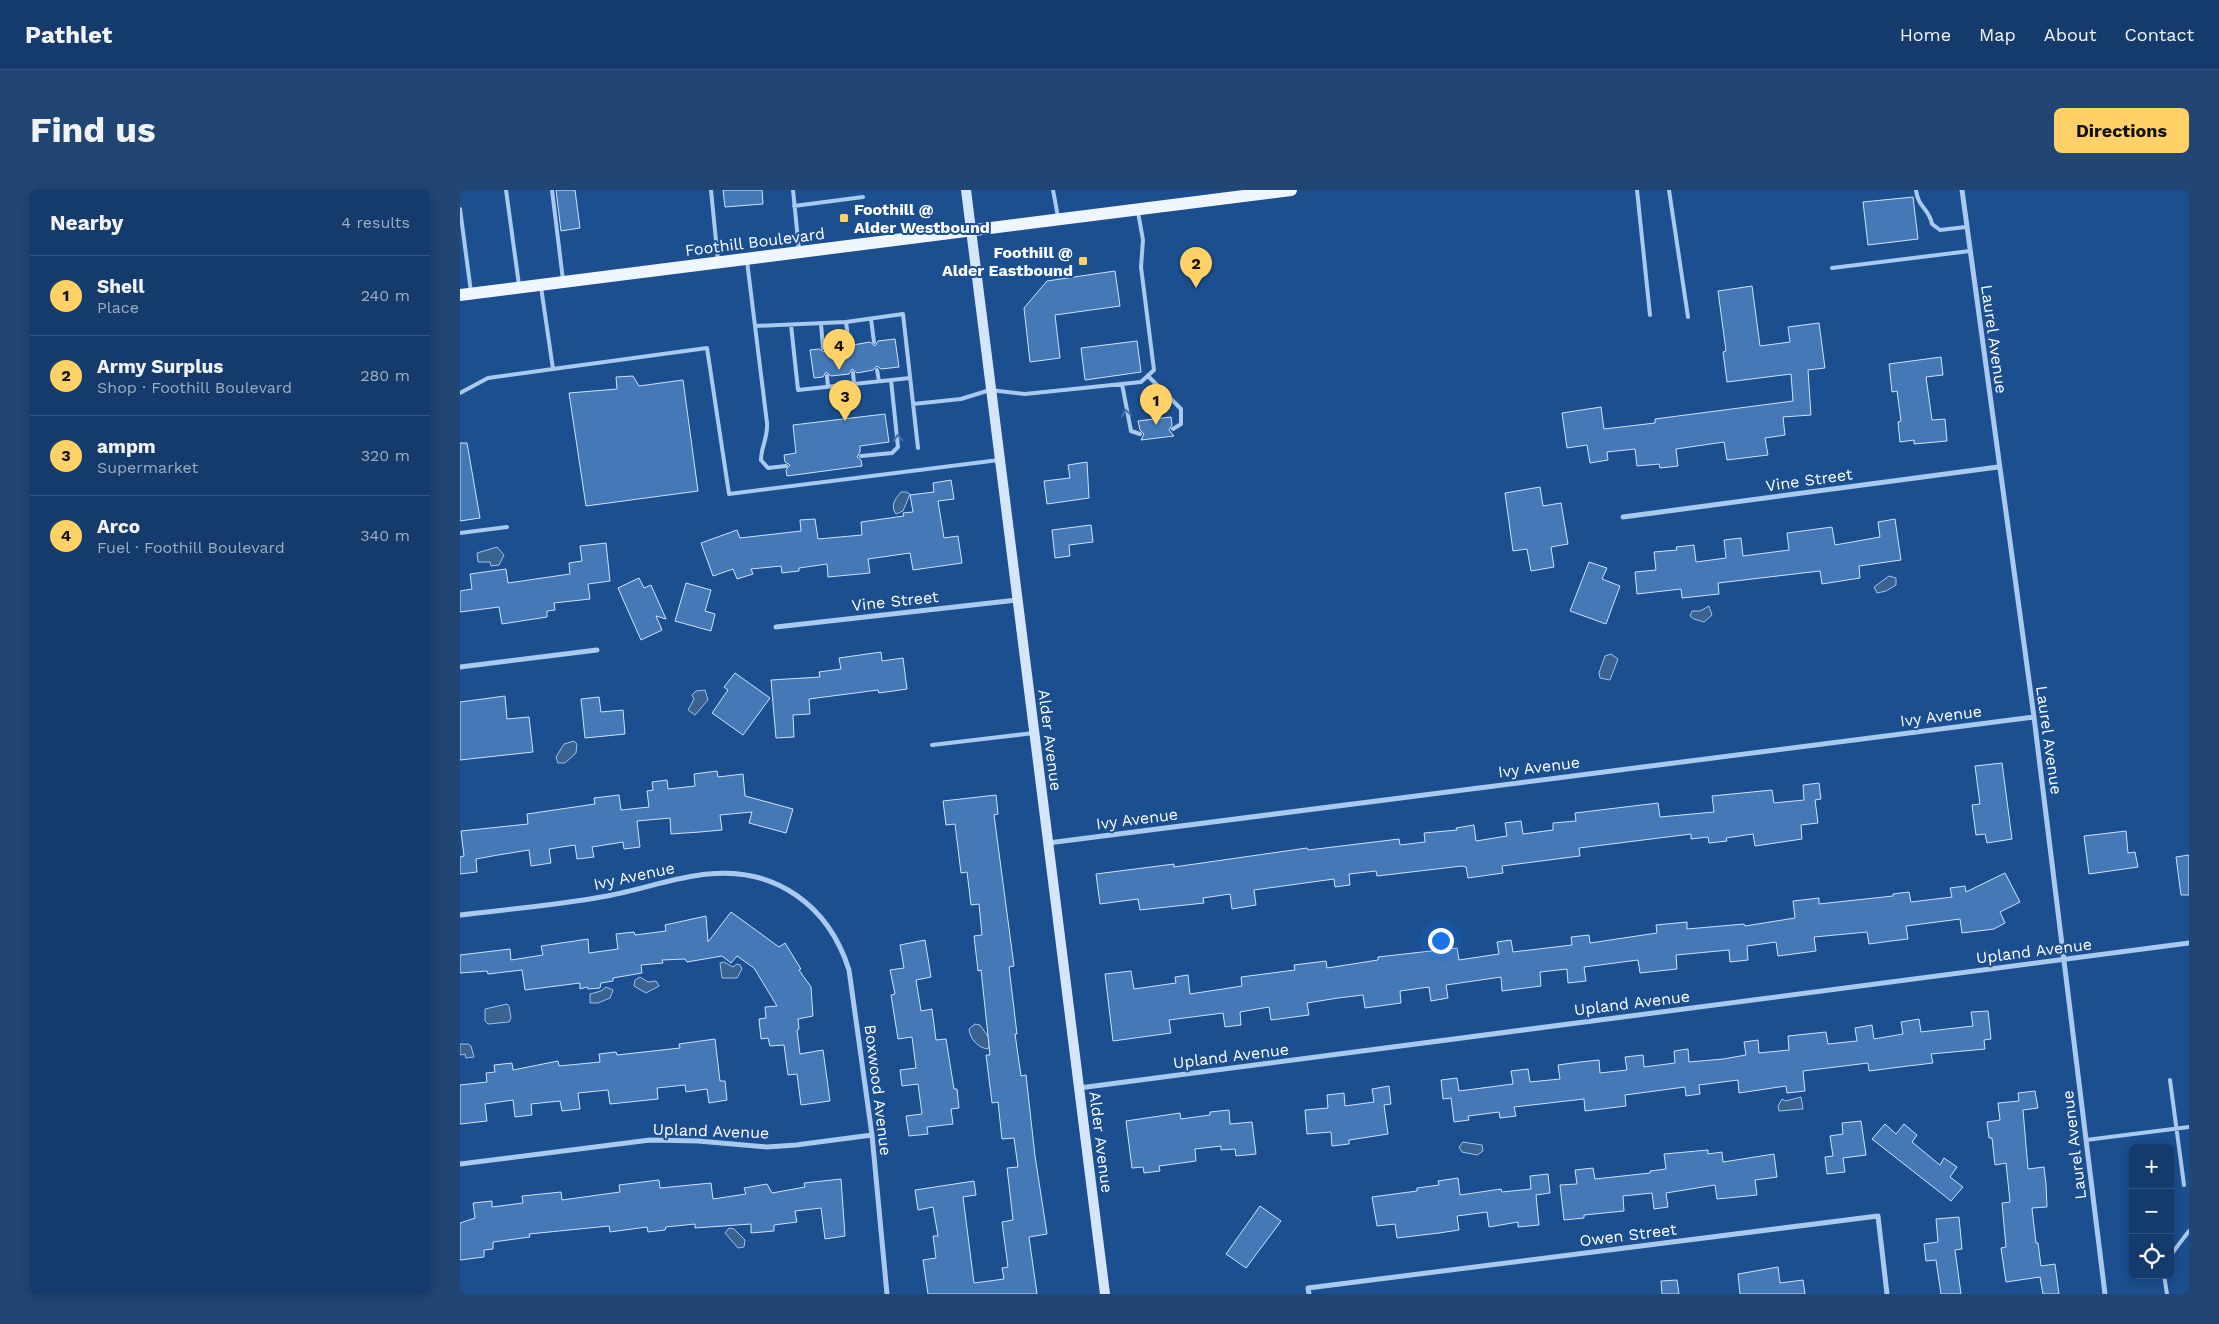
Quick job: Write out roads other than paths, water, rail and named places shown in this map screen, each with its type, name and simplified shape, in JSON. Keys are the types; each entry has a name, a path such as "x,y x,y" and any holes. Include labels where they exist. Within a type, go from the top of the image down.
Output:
{"main road":[{"name":"Alder Avenue","path":"966,190 1105,1294"},
{"name":"Foothill Boulevard","path":"466,295 1292,190"}],"street":[{"name":"Laurel Avenue","path":"1962,190 1998,467 2034,717 2105,1294"},
{"name":"Vine Street","path":"1623,517 1998,467"},
{"name":"Vine Street","path":"776,627 1017,600"},
{"path":"460,667 598,650"},
{"name":"Ivy Avenue","path":"1048,843 2034,717"},
{"name":"Ivy Avenue","path":"460,916 606,896 708,874 738,874 773,882 807,902"},
{"name":"Boxwood Avenue","path":"807,902 831,929 843,950 850,970 872,1135 887,1294"},
{"name":"Upland Avenue","path":"1079,1088 2189,943"},
{"name":"Upland Avenue","path":"460,1164 650,1140 767,1146 796,1145 872,1135"},
{"name":"Owen Street","path":"1309,1294 1308,1288 1878,1216 1887,1294"}],"lane":[{"path":"506,190 519,288"},
{"path":"552,190 563,282"},
{"path":"711,190 718,263"},
{"path":"793,190 799,252"},
{"path":"1053,190 1059,220"},
{"path":"1636,190 1650,315"},
{"path":"1669,190 1688,318"},
{"path":"1916,190 1917,201 1930,215 1932,224 1940,230 1966,227"},
{"path":"794,206 863,198"},
{"path":"460,209 466,295"},
{"path":"913,404 961,399 990,390 1025,394 1141,382 1148,376 1154,370 1141,266 1143,240 1137,210"},
{"path":"1832,268 1970,251"},
{"path":"746,259 768,423 768,436 761,451 761,460 768,468 786,466"},
{"path":"541,285 552,369"},
{"path":"755,326 791,326 846,322 903,314 918,448"},
{"path":"871,319 874,342"},
{"path":"846,322 849,345"},
{"path":"821,324 823,348"},
{"path":"791,326 798,390 910,378"},
{"path":"460,393 488,378 707,348 729,494 1000,460"},
{"path":"877,370 879,381"},
{"path":"852,373 854,384"},
{"path":"827,376 828,387"},
{"path":"1148,376 1181,409 1181,424 1173,429"},
{"path":"861,456 892,452 898,447 891,380"},
{"path":"1122,384 1128,423 1131,431 1140,434"},
{"path":"460,533 507,527"},
{"path":"932,744 1034,733"},
{"path":"2170,1080 2184,1185"},
{"path":"2086,1140 2189,1126"},
{"path":"2174,1251 2189,1231"},
{"path":"2165,1279 2167,1294"}],"water":[{"path":"901,492 910,494 903,511 896,514 893,505"},
{"path":"497,547 504,555 499,565 491,566 490,562 478,562 477,553"},
{"path":"1889,576 1896,578 1896,585 1886,591 1877,593 1874,587"},
{"path":"1709,606 1712,615 1704,622 1690,616 1692,611 1700,611"},
{"path":"1611,654 1618,659 1610,680 1600,678 1599,673 1605,656"},
{"path":"705,690 708,700 695,715 688,710 694,699 692,695 696,691"},
{"path":"574,741 577,744 576,753 565,763 558,763 556,757 564,744"},
{"path":"724,962 733,967 737,964 740,965 742,969 737,978 722,978 720,963"},
{"path":"640,977 648,982 656,981 659,986 646,993 634,986 635,980"},
{"path":"606,987 613,990 610,998 598,1003 590,1003 590,994 601,991"},
{"path":"507,1004 511,1018 509,1022 488,1024 485,1021 485,1009"},
{"path":"975,1024 980,1025 991,1041 988,1049 978,1045 971,1036 969,1029"},
{"path":"460,1044 471,1046 474,1057 466,1058 465,1054 460,1055"},
{"path":"1801,1097 1803,1109 1779,1111 1778,1106 1782,1099 1786,1101"},
{"path":"1463,1142 1482,1145 1483,1151 1477,1155 1462,1152 1459,1147"},
{"path":"729,1228 734,1229 745,1240 744,1247 738,1248 725,1233"}],"place":[{"name":"Foothill @ Alder Westbound","path":"844,218"},
{"name":"Foothill @ Alder Eastbound","path":"1083,261"},
{"name":"Army Surplus","path":"1196,288"},
{"name":"Arco","path":"839,370"},
{"name":"ampm","path":"845,421"},
{"name":"Shell","path":"1156,425"}]}
